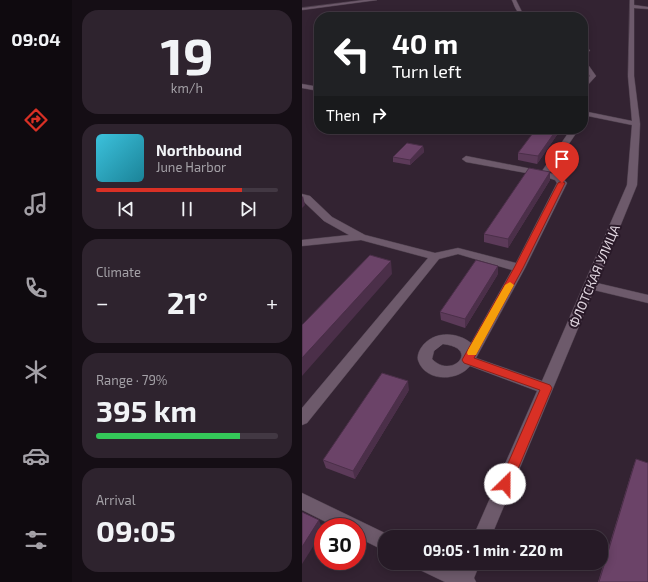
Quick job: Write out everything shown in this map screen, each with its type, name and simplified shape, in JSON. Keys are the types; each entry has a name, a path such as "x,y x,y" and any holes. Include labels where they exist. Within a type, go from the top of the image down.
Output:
{"street":[{"path":"302,9 375,0"},
{"path":"514,0 520,12"},
{"path":"632,3 648,8"},
{"name":"ФЛОТСКАЯ УЛИЦА","path":"485,530 632,185 638,126 631,76 632,3"},
{"path":"588,70 593,76 588,82"},
{"path":"302,86 314,87"},
{"path":"588,116 638,126"},
{"path":"544,174 572,134"},
{"path":"466,159 544,174 558,178 562,183 519,268 468,360 546,388"},
{"path":"302,196 307,198 328,219 361,237 435,256 458,251 519,268"},
{"path":"302,243 361,237"},
{"path":"302,419 435,256"},
{"path":"590,285 648,299"},
{"path":"302,501 336,518"},
{"path":"366,533 378,539"},
{"path":"441,570 464,582 468,570"}],"building":[{"path":"532,134 553,134 538,156 518,153"},
{"path":"407,143 423,146 410,160 393,157"},
{"path":"529,168 550,172 508,239 484,234"},
{"path":"370,255 391,261 302,358 302,325"},
{"path":"476,260 498,266 465,319 440,312"},
{"path":"382,373 408,381 353,471 323,460"},
{"path":"636,459 648,463 648,582 599,582 603,570 608,570 608,552"},
{"path":"302,512 315,518 314,528 302,547"}],"slow traffic":[{"path":"472,353 510,285"}],"route":[{"path":"505,484 546,388 468,360 519,268 562,183"}]}
